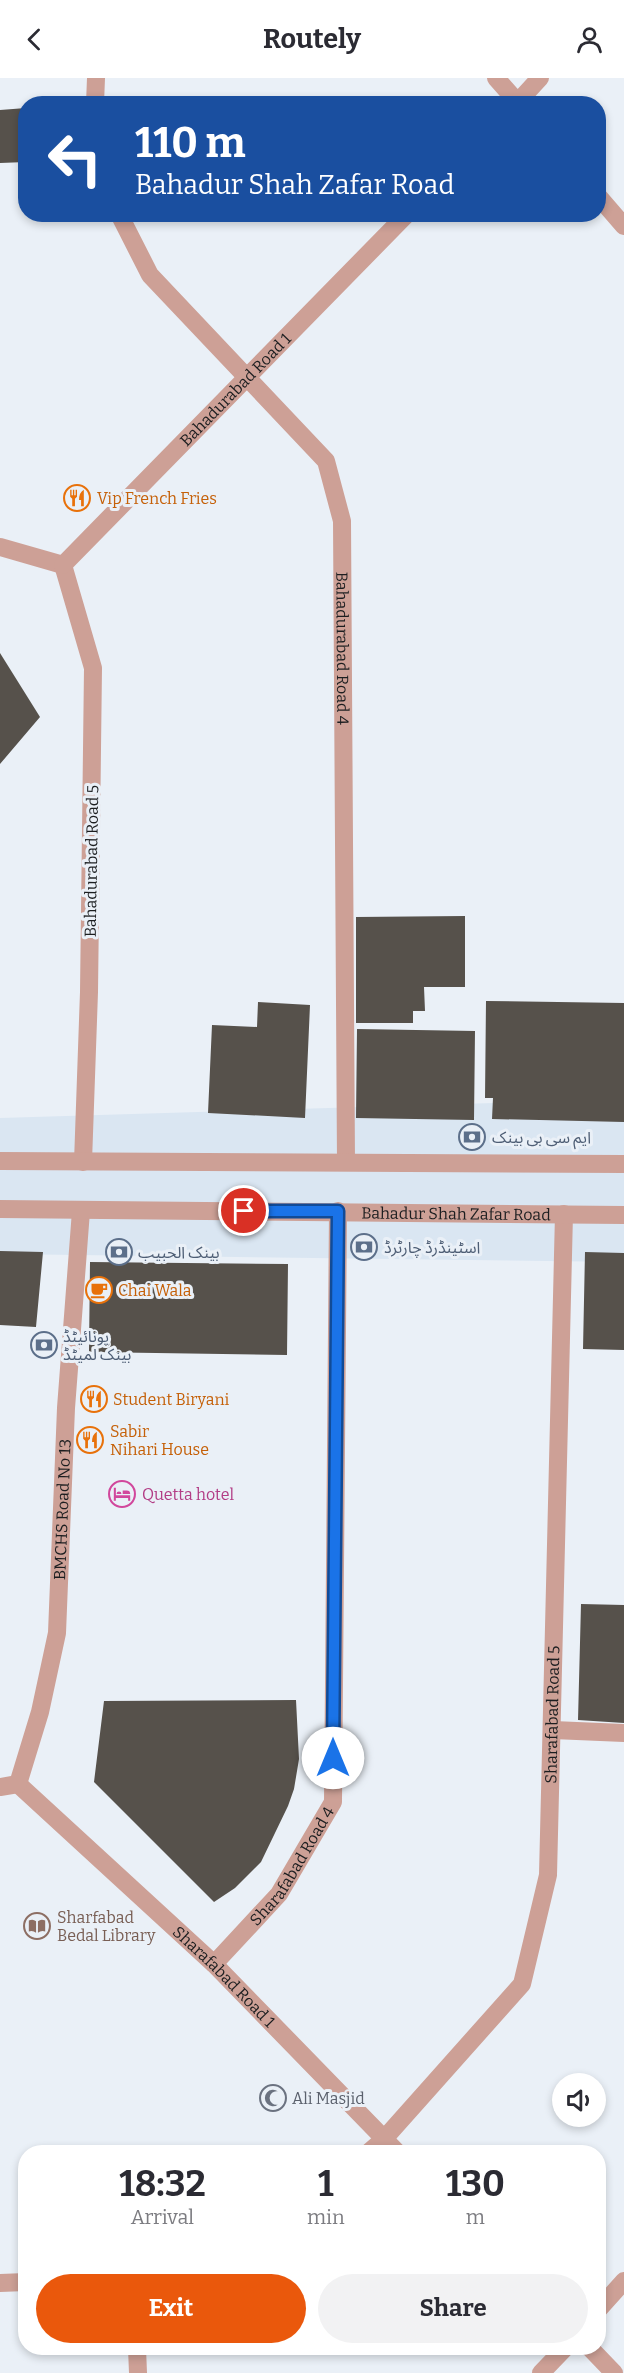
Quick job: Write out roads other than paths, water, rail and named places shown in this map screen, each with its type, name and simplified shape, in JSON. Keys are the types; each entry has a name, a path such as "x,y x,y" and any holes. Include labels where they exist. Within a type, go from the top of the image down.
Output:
{"street":[{"path":"95,96 96,78"},
{"path":"496,78 511,96"},
{"path":"523,96 540,78"},
{"path":"606,205 624,226"},
{"name":"Bahadurabad Road 4","path":"123,222 150,275 326,461 342,521 346,1162"},
{"name":"Bahadurabad Road 1","path":"63,565 399,222"},
{"path":"0,547 63,565"},
{"name":"Bahadurabad Road 5","path":"63,565 93,668 89,992 83,1162"},
{"path":"0,1161 624,1164"},
{"name":"Bahadur Shah Zafar Road","path":"0,1209 624,1215"},
{"name":"BMCHS Road No 13","path":"9,1786 40,1712 57,1633 66,1408 81,1211"},
{"name":"Sharafabad Road 4","path":"214,1964 279,1894 333,1802 338,1211"},
{"name":"Sharafabad Road 5","path":"377,2145 522,1984 548,1875 564,1214"},
{"path":"553,1730 624,1732"},
{"name":"Sharafabad Road 1","path":"9,1786 214,1964 390,2145"},
{"path":"606,2301 624,2281"},
{"path":"0,2283 18,2282"},
{"path":"137,2355 138,2373"},
{"path":"541,2373 558,2355"},
{"path":"597,2355 614,2373"}],"place":[{"name":"Vip French Fries","path":"77,498"},
{"name":"ایم سی بی بینک","path":"472,1137"},
{"name":"اسٹینڈرڈ چارٹرڈ","path":"364,1247"},
{"name":"بينک الحبيب","path":"119,1252"},
{"name":"Chai Wala","path":"99,1290"},
{"name":"یونائیٹڈ بینک لمیٹڈ","path":"44,1345"},
{"name":"Student Biryani","path":"94,1399"},
{"name":"Sabir Nihari House","path":"90,1440"},
{"name":"Quetta hotel","path":"122,1494"},
{"name":"Sharfabad Bedal Library","path":"37,1926"},
{"name":"Ali Masjid","path":"273,2098"}]}
